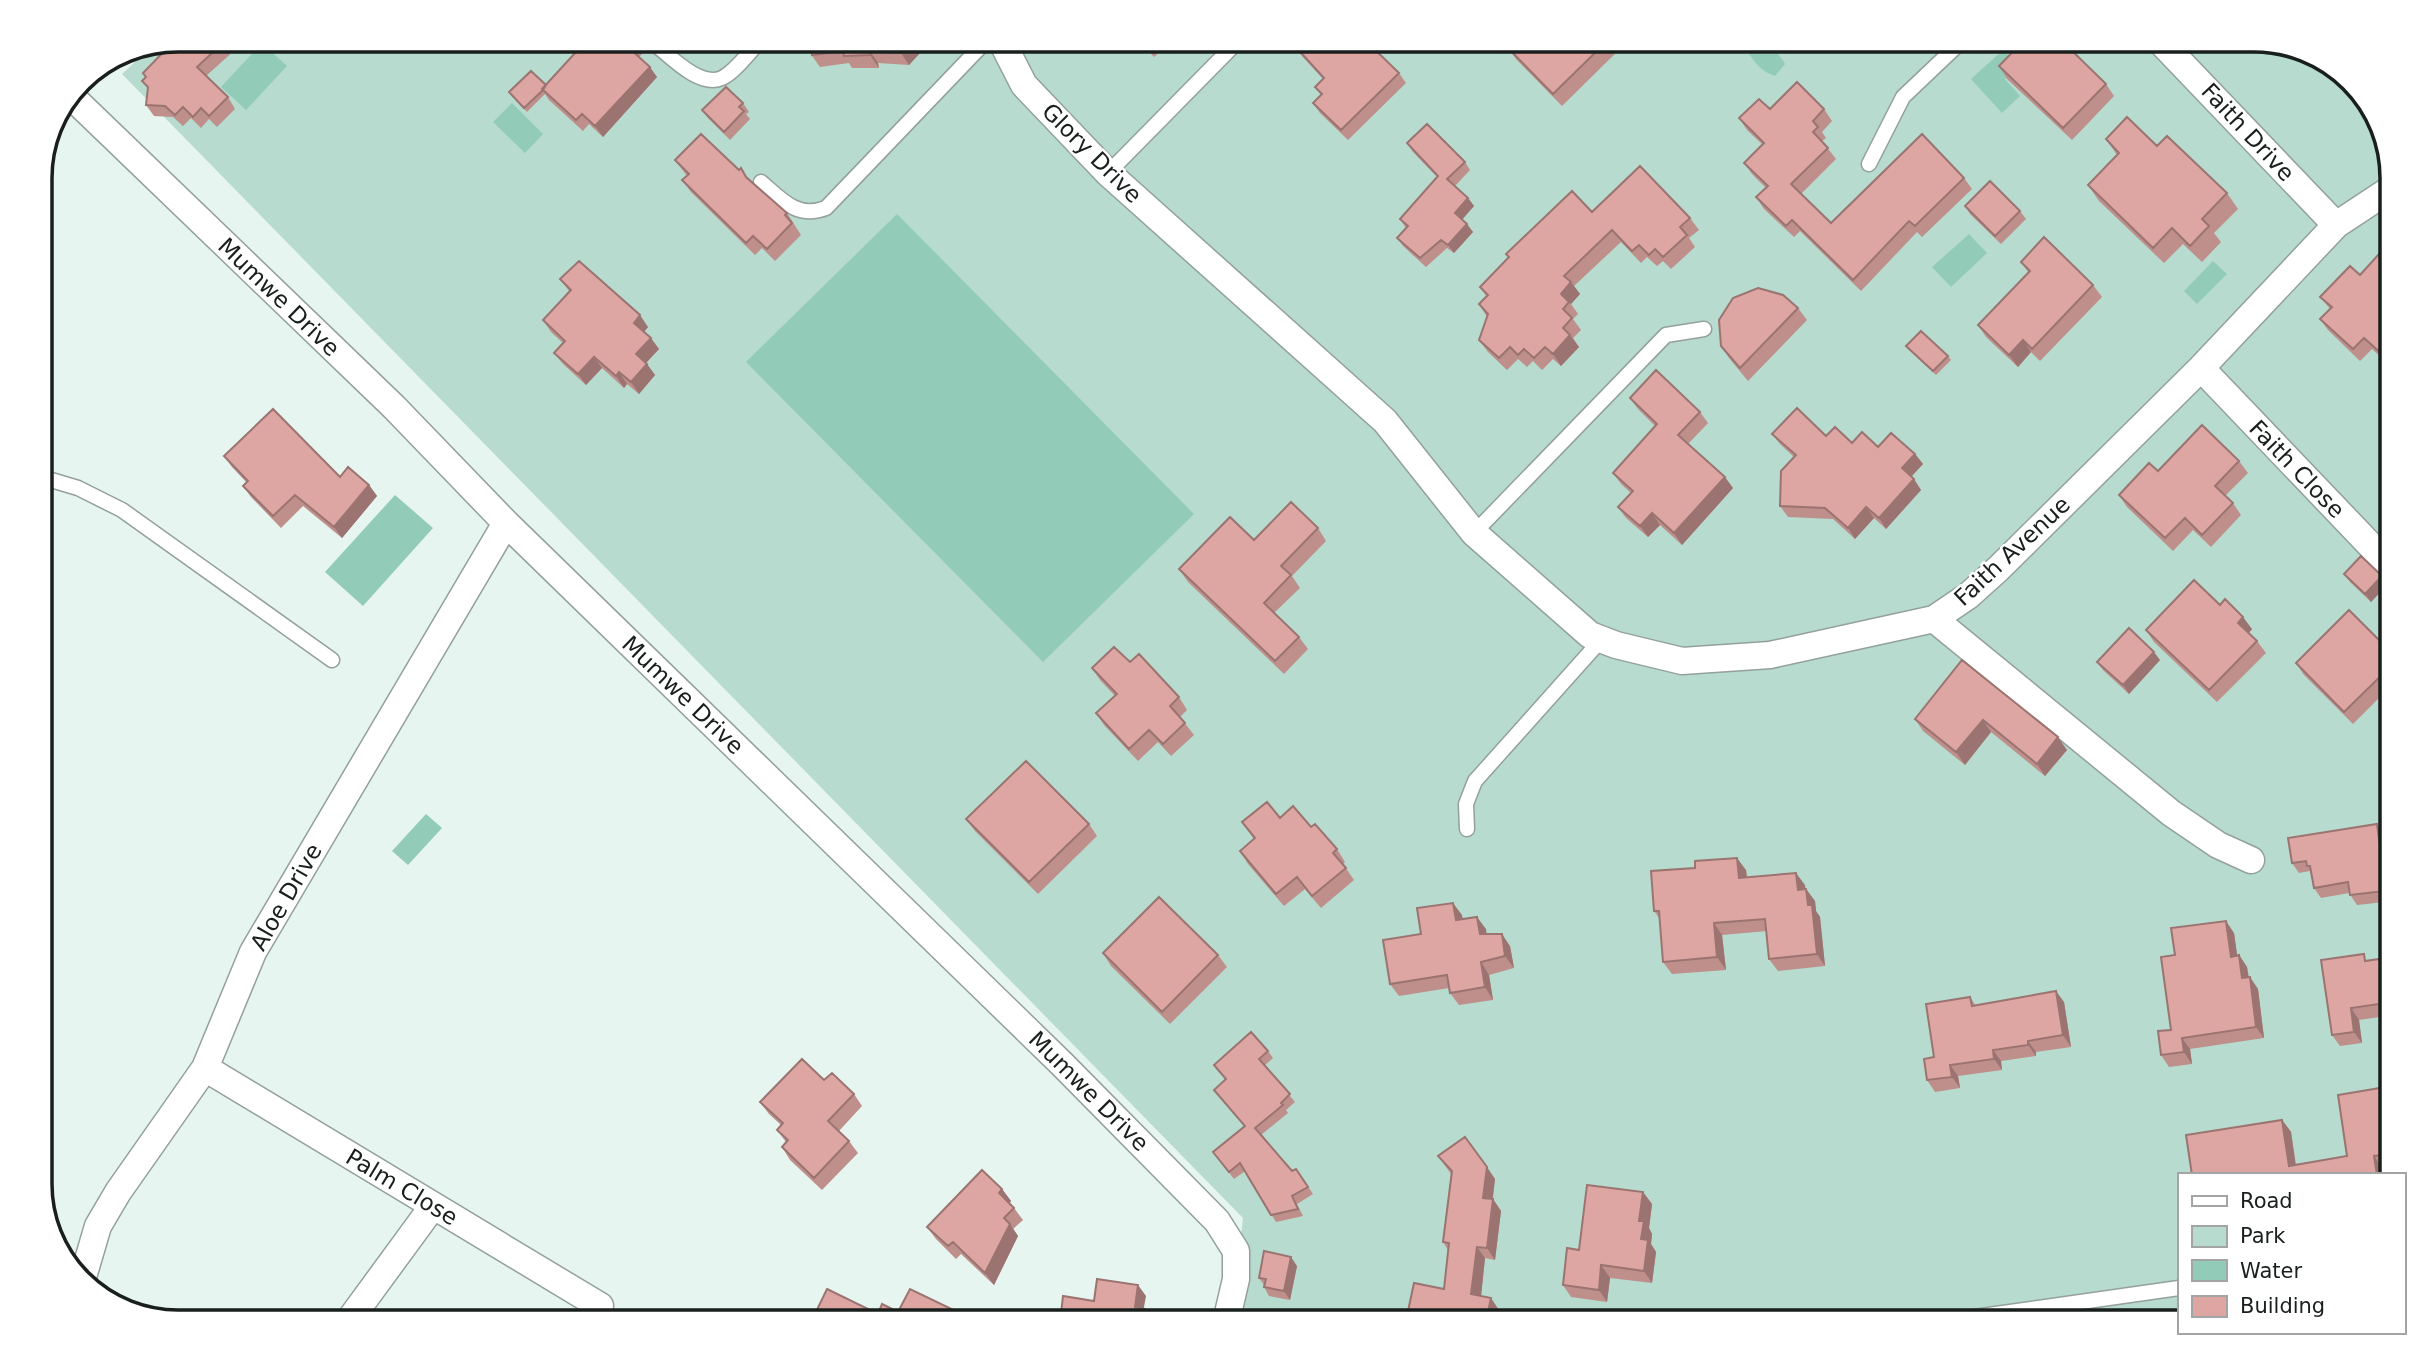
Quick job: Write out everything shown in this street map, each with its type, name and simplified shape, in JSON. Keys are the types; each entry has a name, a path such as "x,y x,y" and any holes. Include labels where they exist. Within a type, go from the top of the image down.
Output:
{"street":[{"name":"Glory Drive","path":"1007,52 1024,85 1108,173 1385,421 1474,533"},
{"name":"Faith Drive","path":"2170,52 2336,225"},
{"name":"Mumwe Drive","path":"78,102 394,407 506,523 1062,1063 1217,1221 1236,1251 1236,1279 1229,1310"},
{"name":"Faith Avenue","path":"1474,533 1590,635 1682,661 1770,655 1934,620 1968,596 1998,569 2201,368 2336,225 2380,196"},
{"name":"Faith Close","path":"2201,368 2380,555"},
{"name":"Aloe Drive","path":"86,1269 99,1226 118,1192 205,1068 253,952 506,523"},
{"path":"1934,620 2182,821 2218,845 2251,860"},
{"name":"Palm Close","path":"205,1068 600,1306"},
{"path":"357,1310 433,1206"}],"lane":[{"path":"665,52 698,76 709,79 722,78 749,52"},
{"path":"761,182 792,209 812,213 826,208 976,52"},
{"path":"1108,173 1227,52"},
{"path":"1869,164 1903,97 1950,52"},
{"path":"1474,533 1665,335 1704,330"},
{"path":"53,481 78,488 122,510 332,660"},
{"path":"1467,829 1466,804 1475,780 1601,640"},
{"path":"2023,1310 2178,1288"}],"green space":[{"path":"178,52 2255,52 2287,57 2318,69 2338,84 2359,108 2374,138 2380,170 2380,1173 2178,1173 2178,1310 1232,1310 1243,1218 122,74 138,59"}],"water":[{"path":"254,52 272,52 287,66 246,110 221,87"},
{"path":"1748,52 1776,52 1785,64 1775,76 1762,69"},
{"path":"2001,52 2005,52 2018,66 2005,79 2020,96 2002,113 1971,79"},
{"path":"512,103 543,134 525,153 493,122"},
{"path":"897,214 1194,514 1043,662 746,362"},
{"path":"1969,234 1987,253 1951,287 1932,267"},
{"path":"2213,261 2227,274 2197,304 2184,291"},
{"path":"395,495 433,528 363,606 325,572"},
{"path":"426,814 442,828 408,865 392,851"}],"building":[{"path":"213,52 197,67 228,97 209,116 201,108 193,117 183,107 175,115 165,106 146,105 148,87 142,81 146,77 143,73 161,54"},
{"path":"576,52 633,52 650,67 595,126 582,114 576,120 542,89"},
{"path":"812,52 835,52 812,55"},
{"path":"843,52 870,52 870,55 844,56"},
{"path":"1300,52 1377,52 1399,73 1341,130 1313,103 1322,94 1315,87 1324,78"},
{"path":"1512,52 1596,52 1553,94"},
{"path":"2012,52 2073,52 2106,84 2063,128 1999,66"},
{"path":"531,71 546,85 524,108 509,92"},
{"path":"1797,82 1824,109 1813,121 1818,127 1813,132 1828,148 1791,184 1831,223 1922,134 1964,178 1915,226 1909,221 1853,280 1792,220 1786,226 1756,197 1768,186 1744,163 1764,143 1739,118 1759,99 1770,109"},
{"path":"726,87 743,103 739,107 744,111 724,132 702,110"},
{"path":"2127,117 2157,146 2167,136 2227,193 2202,219 2209,226 2190,246 2172,228 2153,248 2088,185 2119,153 2106,139"},
{"path":"1427,124 1465,162 1447,179 1468,198 1455,213 1467,224 1448,245 1441,240 1420,258 1397,238 1408,226 1400,219 1438,176 1407,143"},
{"path":"701,134 787,213 785,215 792,223 767,249 753,236 746,243 682,180 689,174 675,160"},
{"path":"1640,166 1690,218 1680,227 1687,235 1663,257 1655,249 1649,255 1639,245 1632,251 1612,230 1564,276 1571,282 1561,294 1569,302 1563,309 1572,318 1563,328 1570,335 1553,354 1545,347 1534,358 1524,349 1518,355 1510,347 1499,358 1479,340 1488,314 1479,304 1488,295 1480,287 1509,257 1506,254 1572,191 1592,212"},
{"path":"1990,181 2020,211 1995,236 1965,206"},
{"path":"2044,237 2093,285 2032,349 2023,340 2009,355 1978,325 2030,271 2021,262"},
{"path":"2380,253 2380,352 2364,338 2353,349 2320,319 2332,307 2320,297 2350,266 2360,275"},
{"path":"579,261 640,315 634,323 651,338 636,354 647,364 631,382 619,372 616,376 594,357 578,374 554,353 565,341 543,320 571,290 560,279"},
{"path":"1758,288 1783,295 1798,308 1740,368 1721,346 1719,320 1733,298"},
{"path":"1921,331 1948,356 1933,371 1906,346"},
{"path":"1656,370 1700,412 1678,435 1725,477 1674,533 1652,513 1640,526 1618,507 1633,491 1613,473 1657,424 1630,398"},
{"path":"1797,408 1826,436 1835,427 1852,443 1862,432 1878,447 1891,433 1915,454 1902,468 1914,479 1879,518 1866,507 1848,528 1825,508 1780,506 1781,471 1796,455 1772,434"},
{"path":"273,409 340,477 348,467 369,485 334,527 295,495 273,516 243,486 248,481 224,456"},
{"path":"2202,425 2239,461 2215,486 2233,503 2202,535 2185,518 2165,538 2119,495 2149,463 2158,471"},
{"path":"1291,502 1318,528 1281,566 1291,575 1264,603 1299,637 1275,661 1179,569 1230,517 1254,540"},
{"path":"2361,556 2380,574 2380,578 2365,594 2344,574"},
{"path":"2194,580 2220,605 2225,599 2243,617 2238,623 2257,641 2209,690 2146,630"},
{"path":"2349,610 2380,641 2380,677 2344,712 2296,663"},
{"path":"2129,628 2154,652 2123,685 2097,662"},
{"path":"1114,647 1130,662 1139,654 1179,697 1170,706 1185,723 1163,744 1149,730 1129,749 1096,713 1117,694 1092,668"},
{"path":"1962,660 2058,737 2037,764 1983,720 1956,752 1915,719"},
{"path":"1026,761 1089,824 1029,882 966,819"},
{"path":"1267,802 1280,818 1293,806 1311,827 1315,824 1337,849 1333,853 1346,868 1312,896 1297,877 1276,894 1240,851 1255,838 1242,822"},
{"path":"2377,824 2380,892 2350,895 2348,882 2314,888 2310,866 2307,866 2306,861 2292,863 2288,838"},
{"path":"1737,858 1739,878 1796,873 1798,890 1806,889 1808,905 1812,905 1817,954 1769,959 1765,919 1714,923 1717,957 1663,962 1659,911 1654,911 1651,871 1695,868 1695,861"},
{"path":"1159,897 1218,955 1162,1012 1103,953"},
{"path":"1453,903 1456,920 1477,917 1480,934 1502,934 1505,956 1481,962 1485,987 1450,993 1447,975 1390,984 1383,940 1421,934 1417,908"},
{"path":"2226,921 2231,957 2239,955 2242,978 2250,977 2256,1027 2182,1038 2184,1052 2161,1055 2158,1031 2171,1030 2161,957 2175,955 2171,928"},
{"path":"2364,954 2365,961 2380,959 2380,1004 2351,1008 2354,1032 2332,1035 2321,960"},
{"path":"2056,991 2063,1035 2028,1041 2028,1045 1993,1050 1994,1059 1950,1065 1952,1077 1927,1080 1924,1059 1934,1057 1926,1004 1970,997 1972,1006"},
{"path":"1251,1032 1268,1051 1259,1059 1290,1094 1281,1103 1283,1105 1255,1128 1292,1171 1296,1169 1308,1187 1292,1196 1298,1209 1271,1215 1240,1163 1229,1172 1213,1152 1245,1126 1214,1090 1226,1079 1214,1065"},
{"path":"802,1059 824,1080 832,1073 854,1094 828,1121 849,1141 814,1178 782,1147 788,1140 777,1130 783,1123 760,1102"},
{"path":"2380,1088 2380,1155 2374,1156 2377,1173 2192,1173 2186,1135 2282,1120 2289,1166 2347,1156 2338,1095"},
{"path":"1465,1137 1487,1167 1483,1198 1493,1199 1487,1248 1477,1247 1471,1294 1491,1298 1488,1310 1408,1310 1414,1283 1444,1289 1449,1243 1443,1242 1452,1171 1438,1156"},
{"path":"982,1170 1002,1189 999,1193 1014,1208 1004,1218 1010,1224 985,1273 953,1242 948,1246 927,1227"},
{"path":"1587,1185 1643,1192 1639,1221 1644,1221 1641,1239 1648,1240 1644,1271 1601,1265 1599,1290 1563,1285 1567,1248 1579,1250"},
{"path":"1264,1251 1291,1257 1284,1291 1264,1287 1266,1279 1259,1278"},
{"path":"1097,1279 1138,1285 1135,1307 1145,1310 1061,1310 1063,1296 1094,1301"},
{"path":"827,1289 870,1310 817,1310"},
{"path":"910,1289 954,1310 899,1310"},
{"path":"882,1304 894,1310 880,1310"}]}
